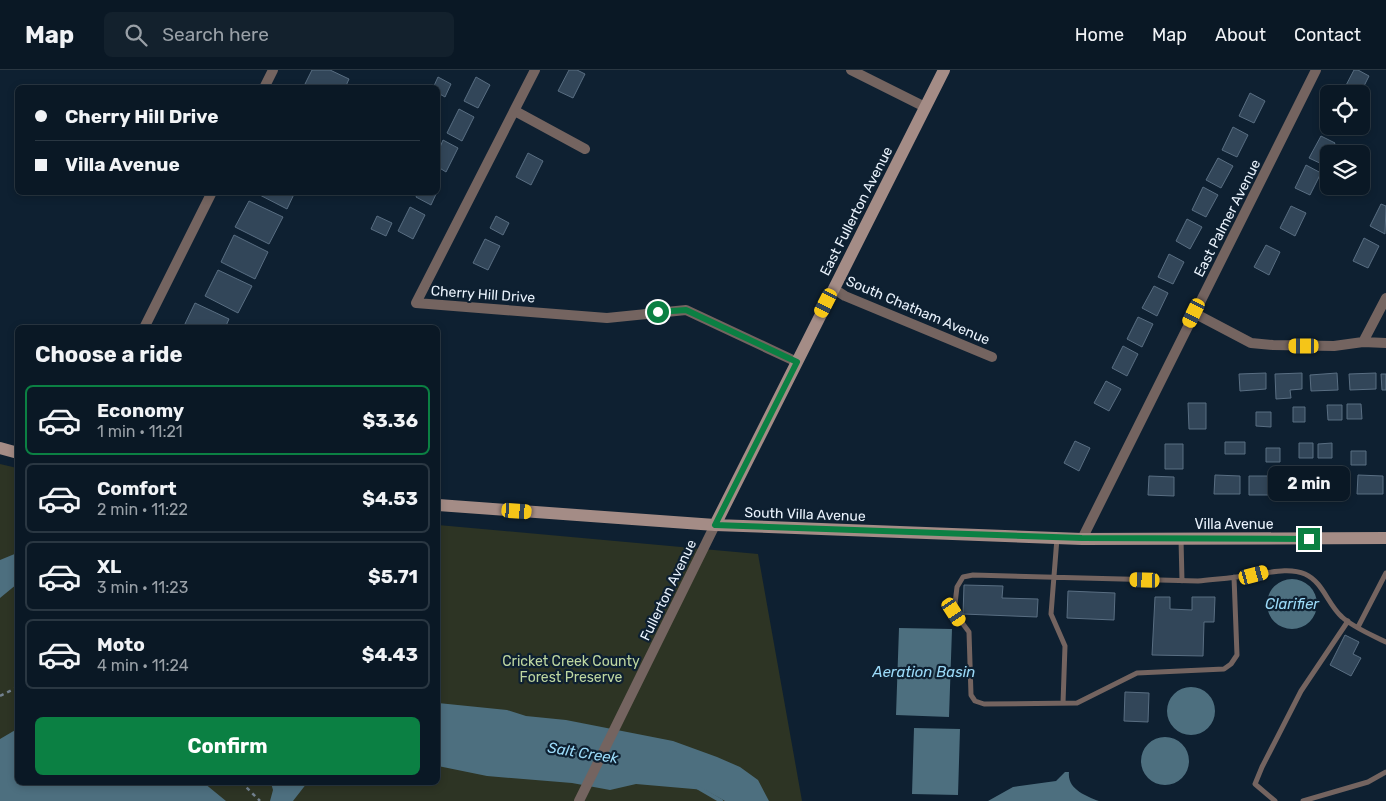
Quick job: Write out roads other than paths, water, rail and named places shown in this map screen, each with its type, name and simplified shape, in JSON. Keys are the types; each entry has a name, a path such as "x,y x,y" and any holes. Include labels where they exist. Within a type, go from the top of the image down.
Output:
{"main road":[{"name":"East Fullerton Avenue","path":"715,525 944,70"},
{"path":"0,448 15,452"},
{"name":"South Villa Avenue","path":"440,505 715,525 1082,538"},
{"name":"Villa Avenue","path":"1082,538 1386,538"}],"street":[{"path":"266,85 273,70"},
{"name":"Cherry Hill Drive","path":"535,70 416,303 607,318 686,310 797,362"},
{"path":"851,70 925,107"},
{"name":"East Palmer Avenue","path":"1082,538 1316,70"},
{"path":"515,110 585,149"},
{"path":"146,325 210,195"},
{"name":"South Chatham Avenue","path":"834,289 845,296 992,357"},
{"path":"1363,342 1386,298"},
{"path":"1194,313 1251,342 1274,346 1334,346 1363,342 1386,343"},
{"name":"Fullerton Avenue","path":"579,801 630,701 715,525"}],"lane":[{"path":"1057,538 1051,614 1065,646 1063,703"},
{"path":"1181,538 1182,581"},
{"path":"1234,577 1238,646 1237,655 1231,664 1224,669 1137,673 1077,703 984,704 975,701 971,695 969,632 954,612 957,588 964,577 972,575 1198,581 1265,572 1298,572 1307,575 1315,581 1342,617 1386,642"},
{"path":"1358,627 1386,573"},
{"path":"1275,801 1255,784 1301,691 1348,621"},
{"path":"1303,801 1368,782 1386,772"}],"water":[{"path":"15,554 15,586 0,598 0,560"},
{"name":"Clarifier","path":"1292,579 1301,581 1312,590 1317,604 1315,613 1306,624 1292,629 1283,627 1272,618 1267,604 1269,595 1278,584"},
{"name":"Aeration Basin","path":"899,628 952,629 949,717 896,715"},
{"path":"1186,687 1196,687 1205,691 1211,697 1214,702 1214,720 1205,731 1196,735 1186,735 1177,731 1171,725 1167,716 1167,706 1171,697 1177,691"},
{"path":"440,703 507,710 526,716 566,720 673,741 740,767 758,780 769,801 725,801 705,790 636,784 610,790 572,783 487,776 440,766"},
{"path":"914,728 960,729 958,795 912,794"},
{"path":"15,730 15,785 206,785 226,801 0,801 0,739"},
{"path":"1160,737 1170,737 1179,741 1185,747 1188,752 1188,770 1179,781 1170,785 1160,785 1151,781 1145,775 1141,766 1141,756 1145,747 1151,741"},
{"path":"1065,772 1069,772 1071,783 1078,791 1099,801 988,801 1013,787 1056,781"},
{"path":"272,785 305,785 293,801 270,801 273,790"}],"waterway":[{"name":"Salt Creek","path":"697,787 721,801"}],"park label":[{"name":"Cricket Creek County Forest Preserve","path":"571,670"}]}
